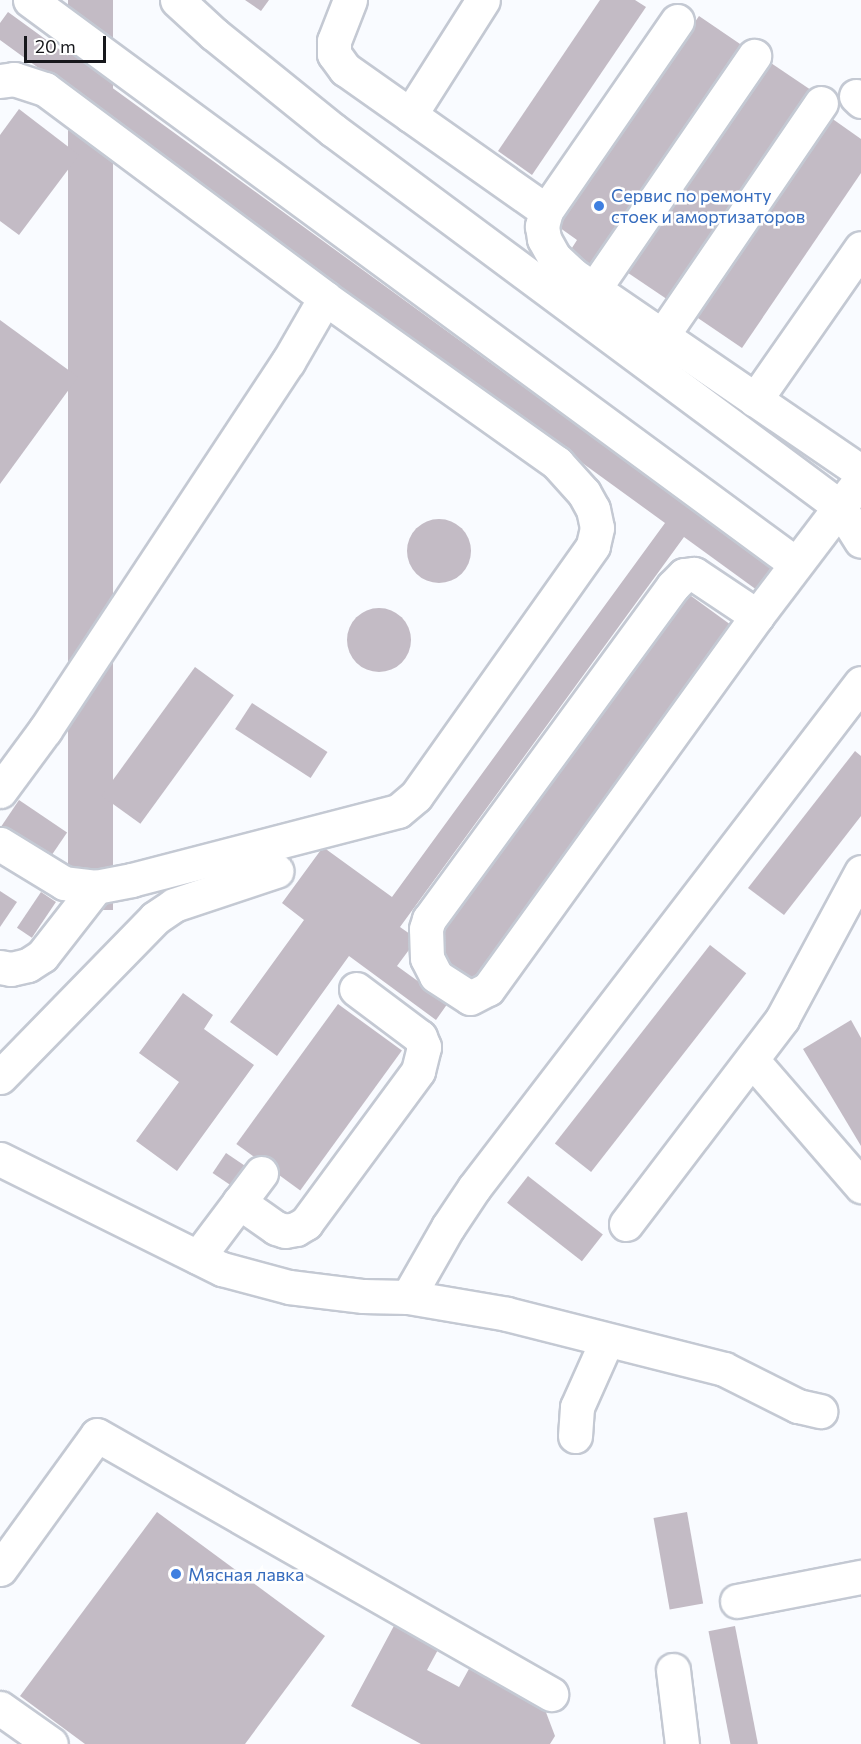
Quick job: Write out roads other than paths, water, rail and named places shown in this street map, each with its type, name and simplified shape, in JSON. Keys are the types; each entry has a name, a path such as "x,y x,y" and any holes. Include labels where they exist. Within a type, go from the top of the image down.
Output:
{"lane":[{"path":"30,0 796,564"},
{"path":"177,0 214,34 333,130 839,506 861,541"},
{"path":"350,0 334,41 334,54 345,69 546,211"},
{"path":"410,115 483,0"},
{"path":"677,21 546,211 542,226 544,239 554,257 572,274 861,472"},
{"path":"594,289 754,56"},
{"path":"0,81 14,79 45,89 325,298 557,463 584,493 593,508 597,528 593,546 416,796 407,805 386,814 132,880 96,887 64,883 0,844"},
{"path":"662,336 821,103"},
{"path":"755,400 861,248"},
{"path":"0,791 45,730 288,362 325,298"},
{"path":"757,616 694,574 684,575 673,586 429,919 426,929 427,958 436,976 470,998 488,989 757,616 861,479"},
{"path":"408,1297 448,1227 474,1188 861,683"},
{"path":"0,1077 155,918 174,906 276,871"},
{"path":"626,1224 752,1060 801,985 861,872"},
{"path":"0,967 11,969 28,965 42,956 96,887"},
{"path":"239,1202 276,1228 285,1231 306,1223 418,1071 424,1047 420,1037 356,989"},
{"path":"752,1060 861,1186"},
{"path":"0,1159 222,1269 289,1287 363,1296 408,1297 507,1314 724,1369 798,1406 820,1411"},
{"path":"198,1257 261,1173"},
{"path":"575,1436 577,1407 607,1340"},
{"path":"0,1569 98,1435 552,1694"},
{"path":"737,1600 861,1577"},
{"path":"673,1670 682,1744"},
{"path":"0,1708 51,1744"}],"place":[{"name":"Сервис по ремонту стоек и амортизаторов","path":"599,206"},
{"name":"Мясная лавка","path":"176,1574"}]}
